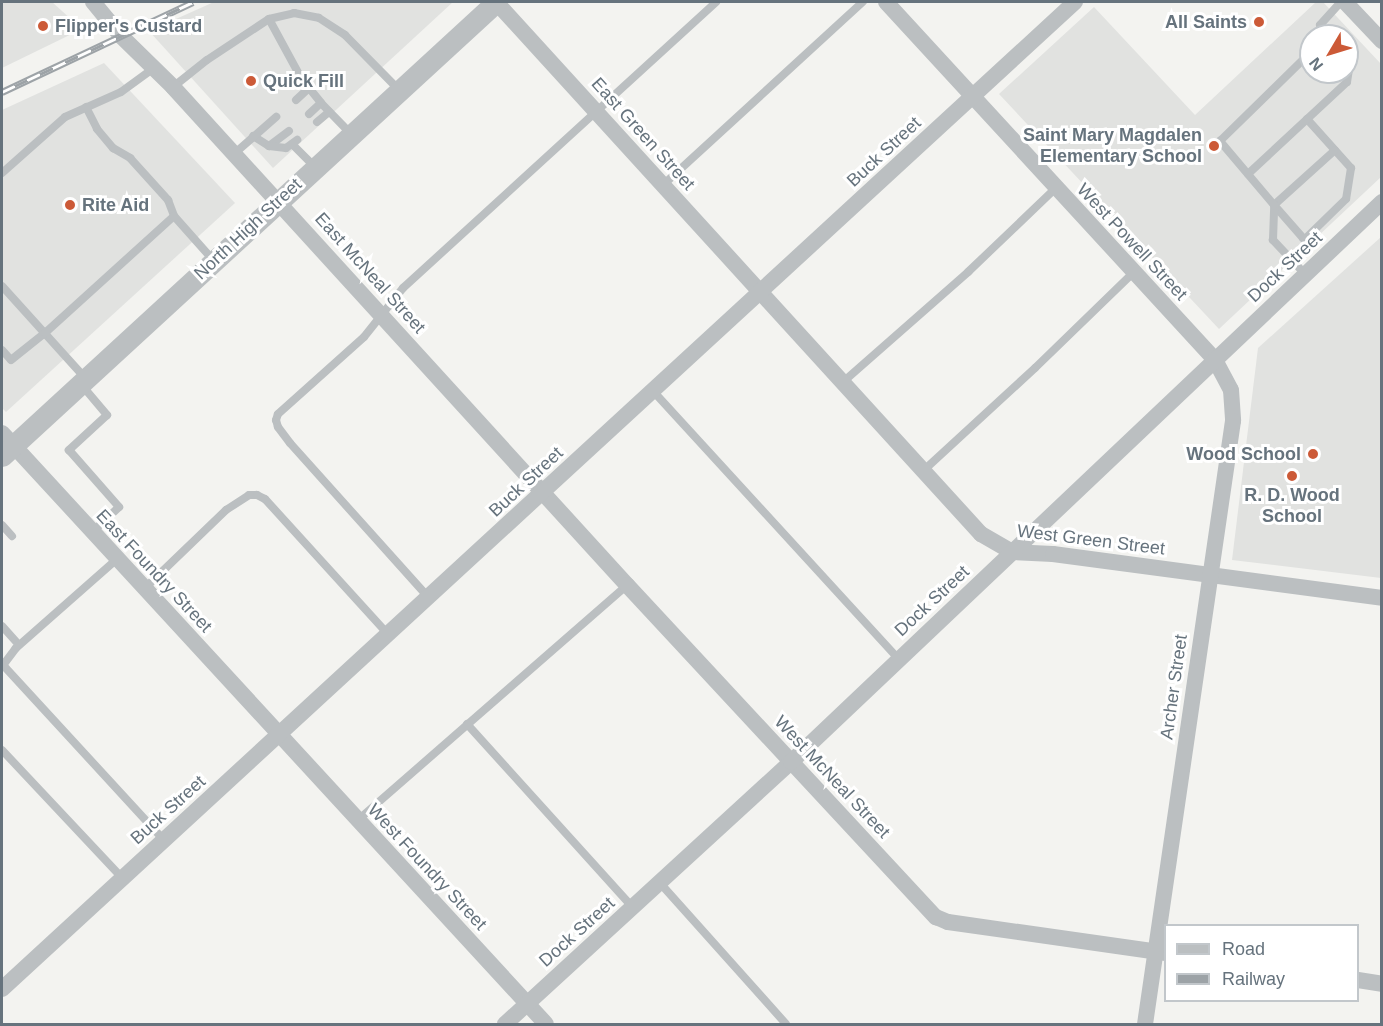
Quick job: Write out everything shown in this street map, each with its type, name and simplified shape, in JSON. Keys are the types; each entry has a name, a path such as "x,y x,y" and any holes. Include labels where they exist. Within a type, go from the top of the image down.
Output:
{"street":[{"name":"East McNeal Street","path":"93,2 121,36 235,153 543,492"},
{"name":"West Powell Street","path":"886,2 1215,360"},
{"name":"Buck Street","path":"2,988 389,635 1075,2"},
{"path":"1343,2 1382,41"},
{"name":"East Green Street","path":"491,3 597,112 761,292"},
{"name":"North High Street","path":"5,445 83,381 400,90 491,3"},
{"name":"Dock Street","path":"505,1024 791,762 1382,202"},
{"name":"West Green Street","path":"761,292 981,534 1012,552 1053,554 1382,598"},
{"name":"Archer Street","path":"1165,924 1210,574 1233,421 1231,390 1215,360"},
{"name":"East Foundry Street","path":"5,445 92,532 279,735"},
{"name":"West McNeal Street","path":"543,492 936,917 948,922 1161,952"},
{"name":"West Foundry Street","path":"279,735 546,1024"},
{"name":"Archer Street","path":"1145,1024 1164,929"},
{"path":"1359,980 1382,984"}],"lane":[{"path":"429,598 290,443 278,427 276,420 278,414 364,337 403,288 716,2"},
{"path":"663,185 863,2"},
{"path":"1321,24 1325,16 1343,2"},
{"path":"173,87 207,60 268,19 294,13 319,18 345,35 400,90"},
{"path":"268,19 309,88 351,134"},
{"path":"1299,63 1222,136 1221,141 1274,205 1306,238 1346,199 1351,168 1307,119"},
{"path":"2,173 65,117 121,92 153,69"},
{"path":"1248,174 1345,84"},
{"path":"296,100 309,88"},
{"path":"309,114 321,103"},
{"path":"86,107 97,129 113,148 130,158 168,200 174,216 214,260"},
{"path":"317,122 329,112"},
{"path":"235,153 276,117"},
{"path":"269,146 289,131"},
{"path":"254,136 269,146 286,148 295,142 315,168"},
{"path":"1305,274 1273,240 1274,205 1335,150"},
{"path":"843,382 968,272 1056,188"},
{"path":"2,350 11,360 45,333 174,216"},
{"path":"923,471 1035,368 1134,272"},
{"path":"2,286 45,333 107,415 69,450 118,507 92,532"},
{"path":"653,391 899,659"},
{"path":"144,589 226,510 249,495 257,495 265,499 389,635"},
{"path":"2,525 12,536"},
{"path":"117,560 19,645 2,666 164,840"},
{"path":"358,820 627,585"},
{"path":"2,626 19,645"},
{"path":"467,724 633,908"},
{"path":"2,750 122,878"},
{"path":"660,883 786,1024"}],"shaded area":[{"path":"2,2 52,2 82,29 2,68"},
{"path":"214,2 453,2 273,168 149,31"},
{"name":"Saint Mary Magdalen Elementary School","path":"1316,2 1323,2 1344,24 1299,24 1299,84 1359,84 1359,40 1381,64 1381,177 1219,329 999,94 1094,7 1195,115"},
{"path":"104,63 235,203 6,412 2,408 2,110"},
{"name":"Wood School","path":"1381,237 1381,578 1232,560 1258,348"}],"railway":[{"path":"2,92 193,2"}],"place":[{"name":"All Saints","path":"1259,22"},
{"name":"Flipper's Custard","path":"43,26"},
{"name":"Quick Fill","path":"251,81"},
{"name":"Saint Mary Magdalen Elementary School","path":"1214,146"},
{"name":"Rite Aid","path":"70,205"},
{"name":"Wood School","path":"1313,454"},
{"name":"R. D. Wood School","path":"1292,476"}]}
